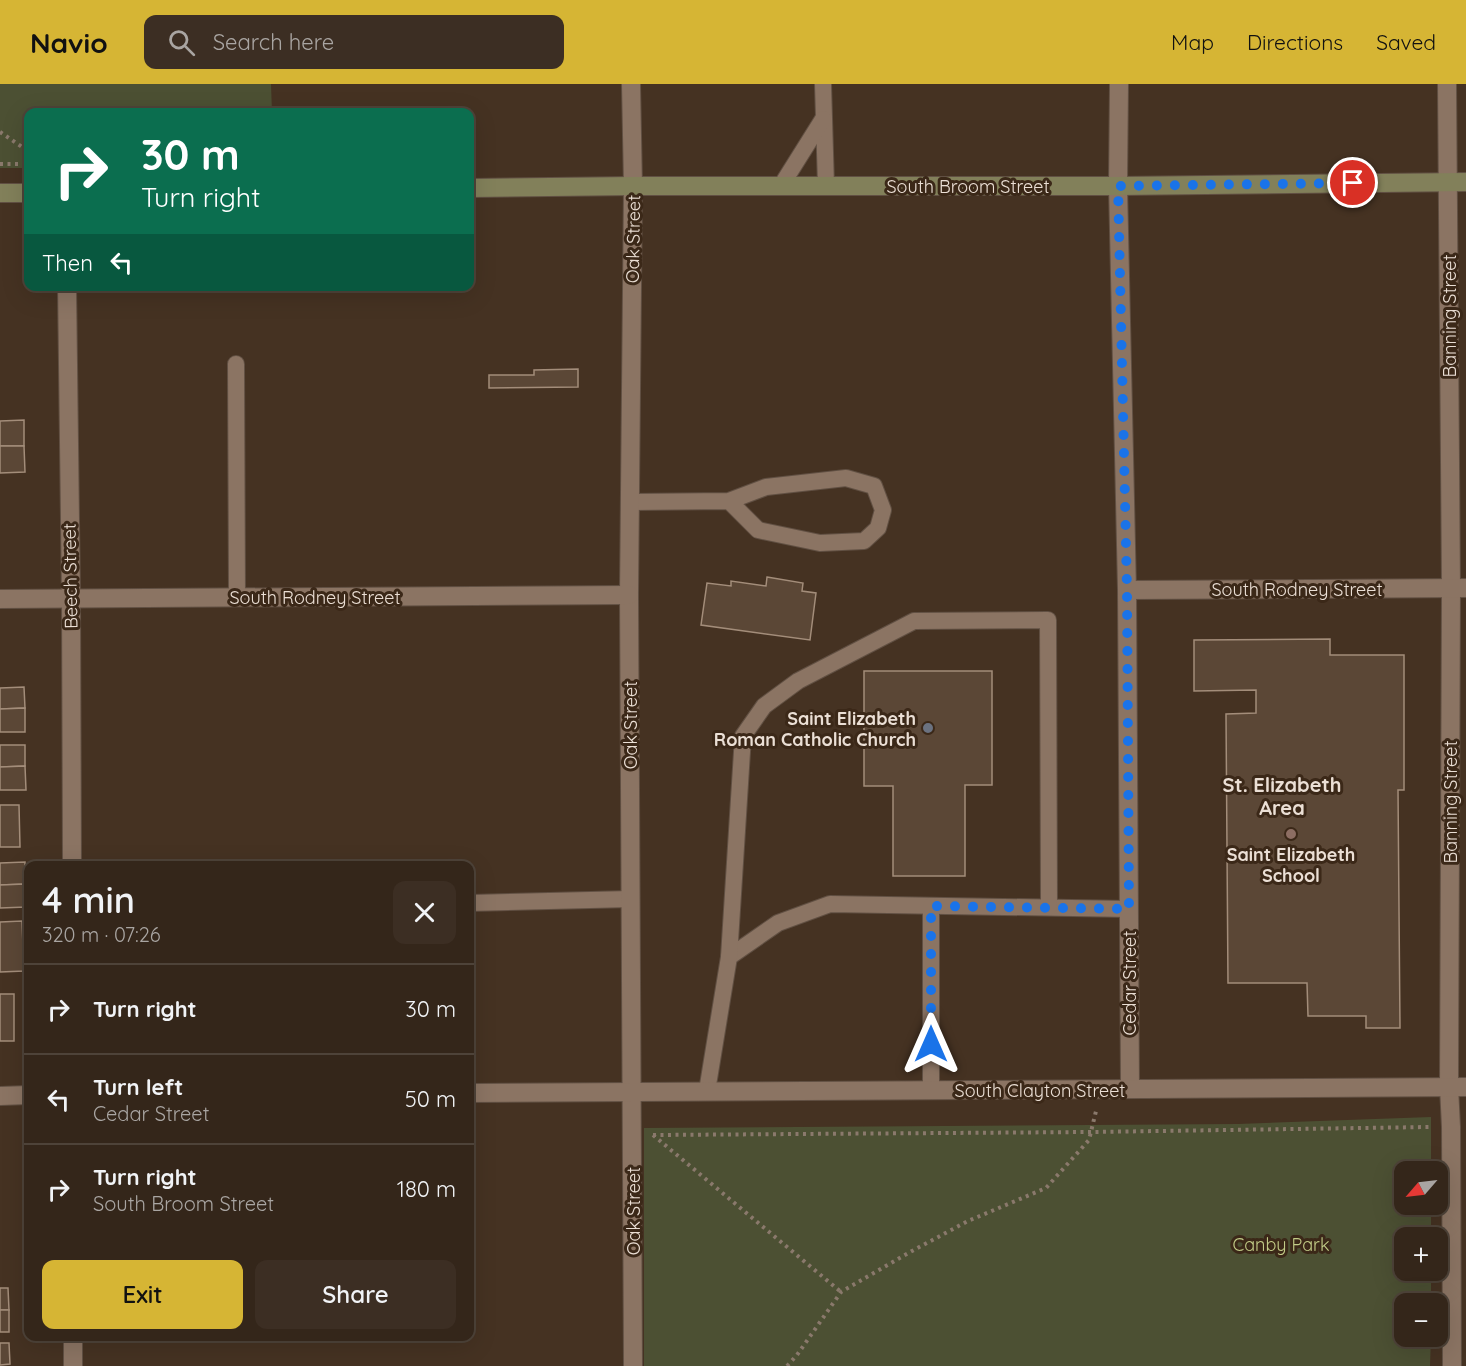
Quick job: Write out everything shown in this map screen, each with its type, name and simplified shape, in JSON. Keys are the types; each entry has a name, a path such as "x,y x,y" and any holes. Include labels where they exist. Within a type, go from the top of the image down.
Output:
{"street":[{"name":"Oak Street","path":"631,84 633,186 629,595 633,1366"},
{"name":"Cedar Street","path":"1119,84 1118,186 1127,590 1130,1089"},
{"name":"Banning Street","path":"1447,84 1447,182 1458,588 1457,1087 1451,1126 1452,1366"},
{"name":"South Broom Street","path":"474,188 1118,186 1466,182"},
{"path":"0,193 24,193"},
{"name":"Beech Street","path":"67,291 72,861"},
{"name":"South Rodney Street","path":"1127,590 1458,588"},
{"name":"South Rodney Street","path":"0,599 629,595"},
{"name":"South Clayton Street","path":"474,1093 1457,1087"},
{"path":"0,1096 24,1095"},
{"path":"73,1341 74,1366"}],"lane":[{"path":"823,84 826,186"},
{"path":"781,186 823,119"},
{"path":"236,364 237,597"},
{"path":"630,502 729,501 766,487 846,478 874,486 883,510 878,528 864,541 820,543 758,530 729,501"},
{"path":"707,1091 729,957 743,736 764,706 798,681 914,621 1048,621 1049,907"},
{"path":"474,903 631,899"},
{"path":"729,957 778,923 830,904 1129,909"},
{"path":"931,906 931,1090"}],"path":[{"path":"0,132 24,148"},
{"path":"0,164 24,164"},
{"path":"787,1366 841,1292 968,1221 1046,1188 1089,1140 1101,1089"},
{"path":"841,1292 652,1135 1091,1132 1451,1126"}],"green space":[{"path":"0,84 271,84 272,108 24,108 24,168 0,168"},
{"name":"Canby Park","path":"1431,1117 1431,1161 1394,1161 1394,1215 1431,1215 1431,1227 1394,1227 1394,1281 1431,1281 1431,1293 1394,1293 1394,1347 1431,1347 1430,1366 644,1366 644,1128 1238,1124"}],"building":[{"path":"578,369 578,387 489,388 489,375 534,375 534,370"},
{"path":"24,420 24,446 0,446 0,421"},
{"path":"0,446 24,446 25,472 0,473"},
{"path":"767,577 803,583 802,591 816,593 810,640 701,625 707,583 731,586 731,581 766,586"},
{"name":"Saint Elizabeth School","path":"1330,639 1330,655 1404,655 1404,790 1398,790 1400,1028 1366,1028 1366,1016 1308,1016 1307,983 1228,983 1226,714 1256,713 1256,690 1194,691 1194,640"},
{"name":"Saint Elizabeth Roman Catholic Church","path":"864,671 992,671 992,785 965,785 965,876 893,876 893,786 864,786"},
{"path":"24,687 25,708 0,709 0,688"},
{"path":"25,708 25,732 0,732 0,709"},
{"path":"0,745 25,745 25,766 0,767"},
{"path":"25,766 26,790 0,790 0,767"},
{"path":"0,805 19,805 20,847 0,847"},
{"path":"24,862 24,884 0,885 0,863"},
{"path":"24,884 24,907 0,908 0,885"},
{"path":"22,921 24,971 0,972 0,922"},
{"path":"0,994 14,994 14,1041 0,1041"},
{"path":"0,1288 8,1288 9,1310 0,1310"},
{"path":"0,1310 9,1310 9,1332 0,1332"},
{"path":"0,1343 9,1343 10,1364 0,1365"}],"place":[{"name":"Saint Elizabeth Roman Catholic Church","path":"928,728"},
{"name":"Saint Elizabeth School","path":"1291,834"}],"district":[{"name":"St. Elizabeth Area","path":"1282,796"}],"route":[{"path":"931,1044 931,906 1129,909 1127,590 1118,186 1353,183"}]}
